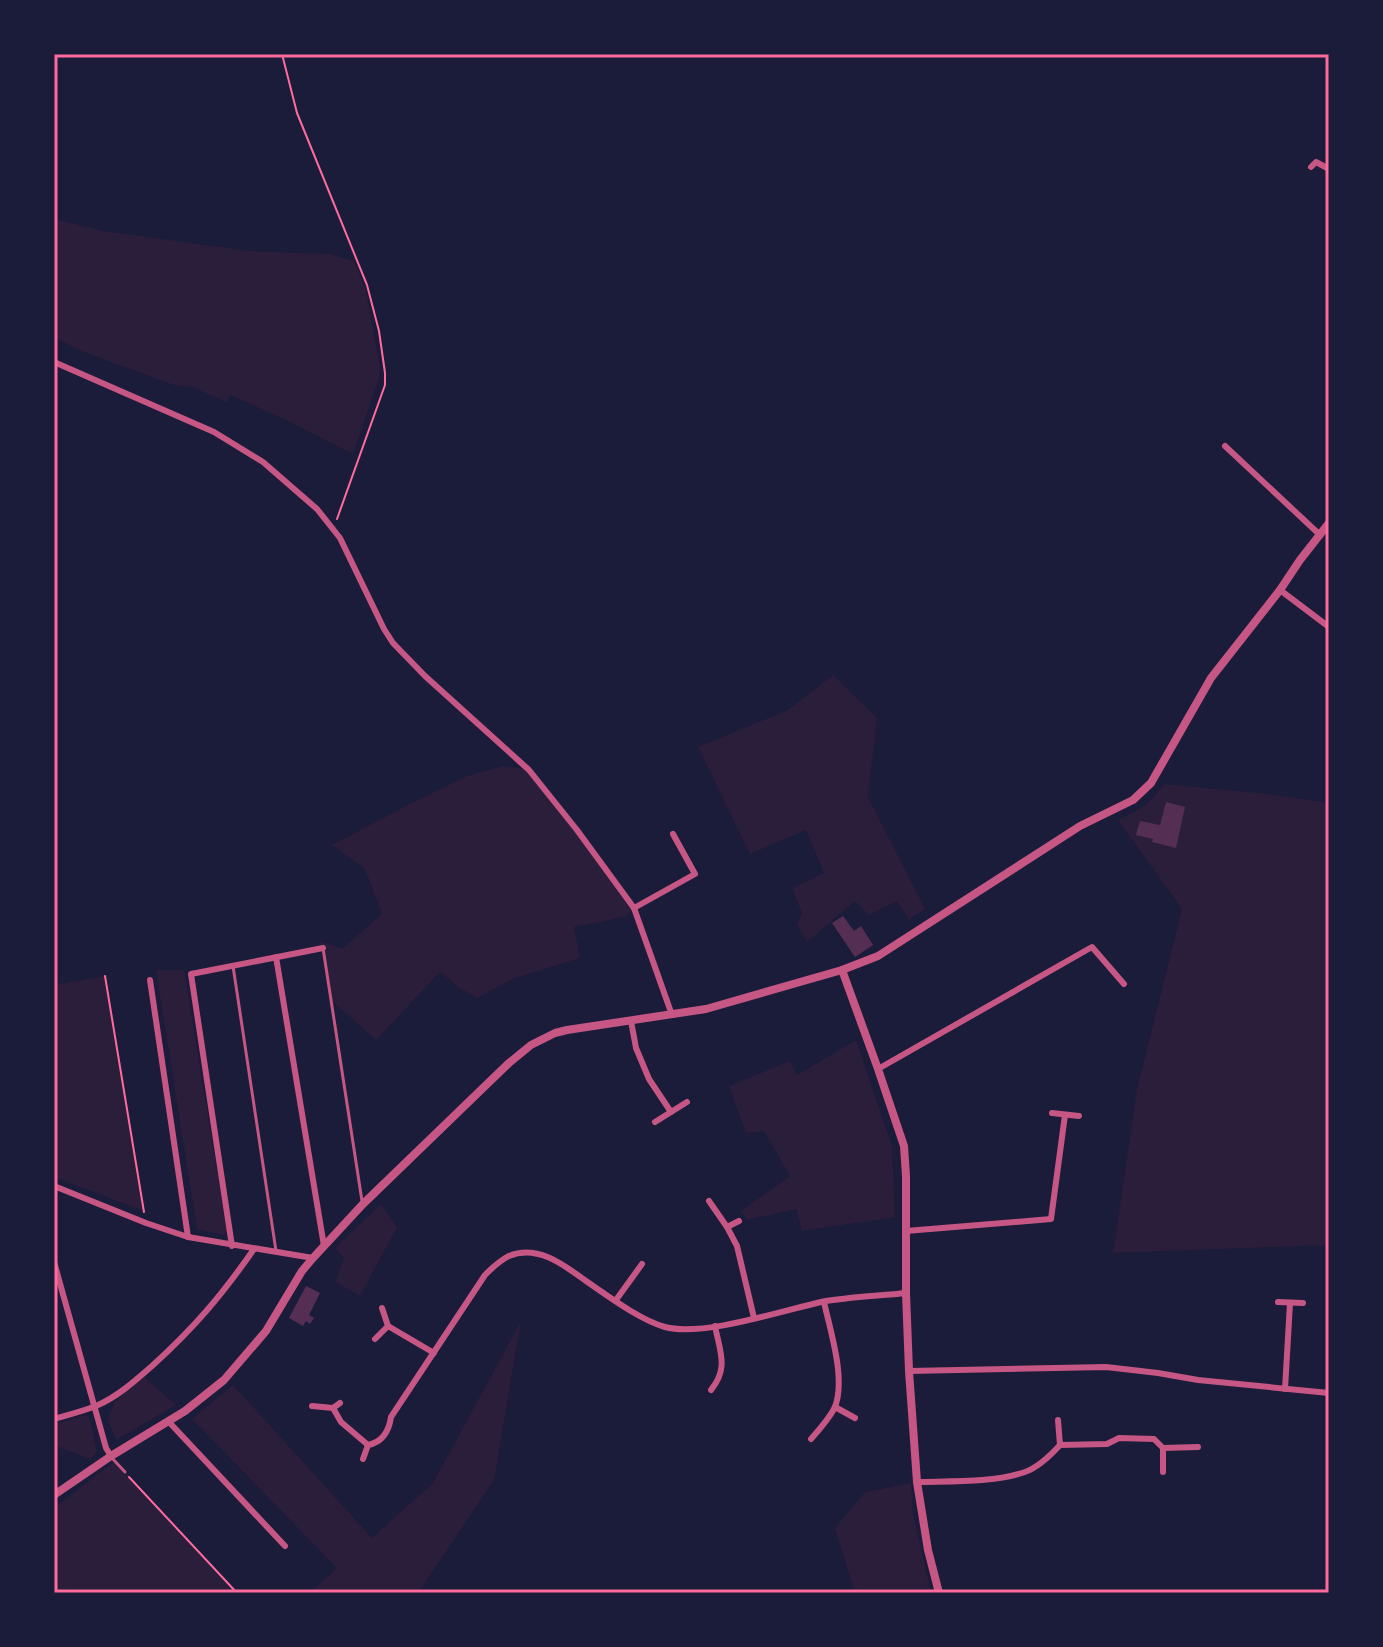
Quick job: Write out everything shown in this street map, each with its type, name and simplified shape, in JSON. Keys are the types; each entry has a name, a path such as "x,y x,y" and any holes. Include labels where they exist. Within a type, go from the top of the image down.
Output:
{"street":[{"path":"1311,167 1316,162 1329,169"},
{"path":"54,362 214,432 263,462 317,509 334,528 393,643 529,770 634,908 672,1015"},
{"path":"1225,446 1319,534"},
{"path":"54,1495 169,1422 224,1380 266,1331 313,1258 363,1204 500,1071 531,1045 567,1030 672,1015 741,1000 878,956 1080,826 1133,800 1151,783 1211,678 1329,523"},
{"path":"1280,590 1329,627"},
{"path":"634,908 695,874 673,834"},
{"path":"878,1069 1092,947 1124,984"},
{"path":"232,1246 191,974 323,948"},
{"path":"276,957 324,1246"},
{"path":"842,970 904,1146 909,1371 917,1482 928,1550 939,1593"},
{"path":"150,980 188,1237"},
{"path":"631,1021 636,1048 649,1079 671,1112"},
{"path":"655,1122 687,1102"},
{"path":"1052,1113 1079,1116"},
{"path":"906,1231 1051,1219 1065,1115"},
{"path":"54,1186 188,1237 313,1258"},
{"path":"709,1201 737,1246 754,1318"},
{"path":"727,1227 739,1221"},
{"path":"54,1419 96,1406 142,1375 215,1303 254,1249"},
{"path":"333,1408 341,1422 368,1445 384,1437 390,1428 391,1417 485,1275 511,1255 527,1253 547,1256 566,1265 649,1322 669,1328 715,1326 824,1302 906,1293"},
{"path":"54,1262 106,1448 111,1456"},
{"path":"616,1300 642,1264"},
{"path":"811,1439 835,1407 838,1372 824,1302"},
{"path":"1278,1302 1303,1303"},
{"path":"1285,1389 1290,1303"},
{"path":"382,1308 388,1326 434,1353"},
{"path":"375,1339 388,1326"},
{"path":"711,1390 722,1371 715,1326"},
{"path":"909,1371 1106,1367 1329,1393"},
{"path":"312,1406 333,1408 340,1403"},
{"path":"835,1407 855,1418"},
{"path":"1058,1420 1060,1445"},
{"path":"169,1422 285,1546"},
{"path":"917,1482 986,1479 1027,1472 1046,1460 1060,1445 1107,1444 1119,1438 1154,1439 1163,1448 1163,1472"},
{"path":"363,1459 368,1445"},
{"path":"1163,1448 1198,1447"}],"lane":[{"path":"323,948 363,1204"},
{"path":"233,966 276,1252"},
{"path":"111,1456 125,1472"}],"path":[{"path":"282,54 297,113 367,285 379,331 385,373 385,385 334,528"},
{"path":"105,976 146,1223"},
{"path":"125,1472 237,1593"}],"shaded area":[{"path":"54,219 104,231 249,251 330,254 354,261 366,290 380,367 353,454 230,395 227,402 192,387 174,385 84,352 54,337"},
{"path":"833,675 877,718 868,797 925,909 909,919 897,901 869,915 855,901 807,942 797,925 802,913 792,888 824,873 806,830 750,854 698,747 788,710"},
{"path":"503,766 529,770 634,908 625,917 574,927 580,958 515,978 477,998 440,972 376,1040 330,999 323,948 319,941 342,949 382,914 365,869 332,845 467,776"},
{"path":"1164,784 1329,803 1329,1245 1113,1253 1137,1090 1182,909 1118,820 1144,806"},
{"path":"156,970 184,970 227,1232 223,1235 197,1229"},
{"path":"105,976 144,1211 54,1177 54,985"},
{"path":"856,1040 892,1146 895,1217 802,1231 796,1209 747,1220 741,1211 790,1176 764,1131 746,1133 729,1086 790,1061 797,1075"},
{"path":"381,1204 397,1227 360,1296 335,1282 344,1258 335,1248"},
{"path":"521,1321 494,1480 418,1593 310,1593 337,1568 192,1419 233,1385 372,1538 433,1483"},
{"path":"143,1376 176,1405 116,1440 108,1419 115,1401"},
{"path":"85,1415 89,1417 97,1452 90,1459 54,1445 54,1424"},
{"path":"115,1461 237,1593 54,1593 54,1508"},
{"path":"911,1483 913,1515 931,1593 855,1593 835,1528 865,1492"}],"building":[{"path":"1166,802 1185,807 1176,848 1136,835 1140,821 1160,825"},
{"path":"843,916 854,931 861,926 873,945 855,957 832,923"},
{"path":"306,1286 320,1293 309,1315 314,1318 310,1324 306,1321 303,1326 289,1318"}]}
